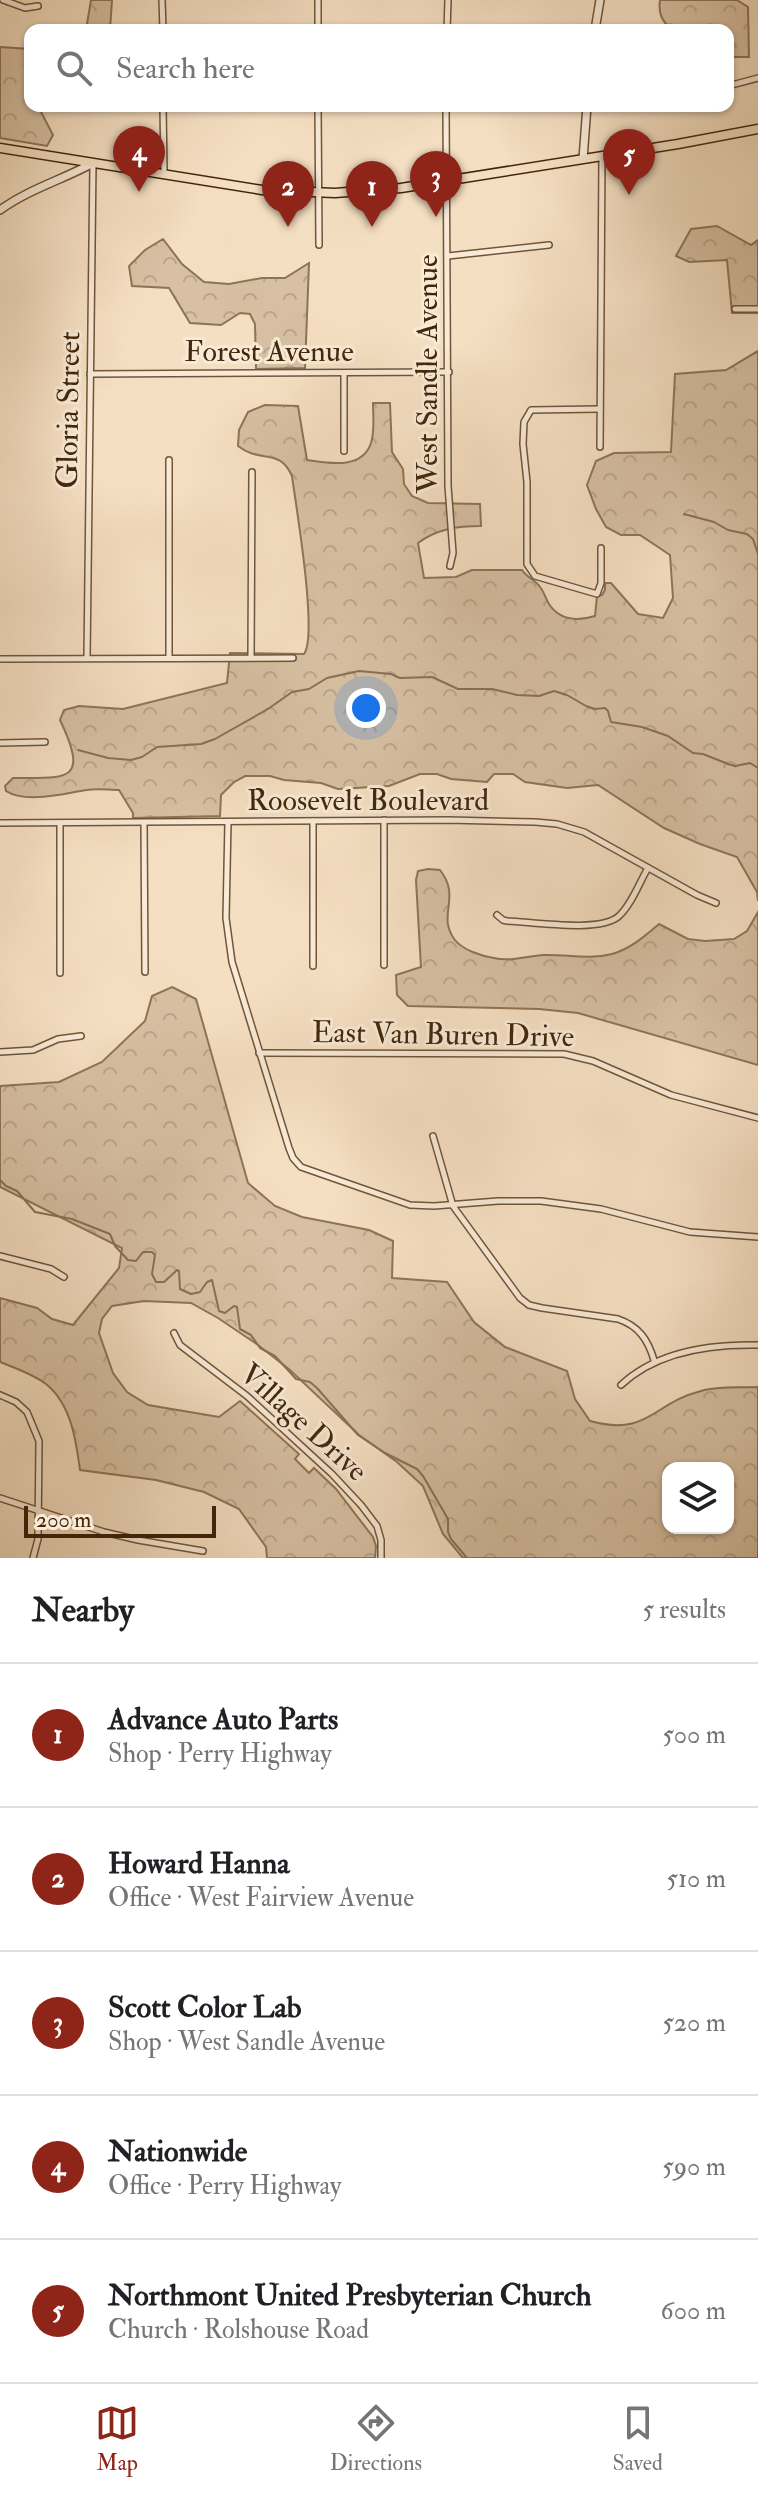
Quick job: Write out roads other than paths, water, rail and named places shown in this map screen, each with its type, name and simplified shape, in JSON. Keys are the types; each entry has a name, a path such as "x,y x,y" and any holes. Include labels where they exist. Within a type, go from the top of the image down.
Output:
{"main road":[{"path":"0,148 271,191 367,192 758,129"}],"street":[{"path":"3,0 20,7 38,6"},
{"path":"162,0 163,24"},
{"path":"318,0 318,24"},
{"path":"447,24 448,0"},
{"path":"596,24 600,0"},
{"path":"734,84 758,78"},
{"path":"163,112 164,174"},
{"path":"318,112 319,245"},
{"name":"West Sandle Avenue","path":"446,112 448,486 453,553 450,566"},
{"path":"583,159 587,112"},
{"path":"600,447 602,156"},
{"path":"0,210 33,189 93,163"},
{"name":"Gloria Street","path":"87,658 93,163"},
{"path":"448,256 549,245"},
{"path":"735,309 758,309"},
{"name":"Forest Avenue","path":"90,374 449,372"},
{"path":"344,373 344,451"},
{"path":"600,409 531,410 524,422 523,444 527,482 527,564 535,576 597,594 601,583 601,548"},
{"path":"169,460 169,658"},
{"path":"251,658 252,472"},
{"path":"0,659 293,658"},
{"path":"0,743 45,742"},
{"path":"384,820 384,965"},
{"name":"Roosevelt Boulevard","path":"0,823 384,820 557,824 584,832 716,903"},
{"path":"313,821 313,966"},
{"path":"228,822 226,918 234,973 289,1148 297,1163 307,1170 410,1205 453,1206 507,1200 563,1203 611,1211 690,1232 758,1237"},
{"path":"60,823 60,973"},
{"path":"144,823 145,972"},
{"path":"497,915 507,921 608,923 625,908 648,868"},
{"path":"0,1052 33,1050 58,1039 81,1036"},
{"name":"East Van Buren Drive","path":"259,1053 564,1054 593,1061 671,1095 758,1118"},
{"path":"433,1136 453,1206 525,1303 624,1321 641,1333 654,1360"},
{"path":"0,1256 51,1269 64,1277"},
{"name":"Village Drive","path":"174,1333 180,1345 274,1419 361,1505 379,1533 381,1558"},
{"path":"621,1385 654,1360 714,1347 758,1345"},
{"path":"0,1395 16,1402 27,1412 38,1434 38,1539 33,1558"},
{"path":"0,1498 118,1535 203,1551"}],"waterway":[{"path":"684,514 747,534 753,539 758,554"},
{"path":"78,750 131,760 157,747 201,744 268,709 292,692 309,689 327,678 359,671 391,674 400,678 432,677 458,689 492,689 539,696 554,691 586,706 605,708 611,722 642,727 668,736 693,753 735,766 750,763 758,768"},
{"path":"0,1180 17,1191 35,1212 72,1219 110,1234 115,1246 128,1260 136,1261 143,1252 152,1252 155,1255 152,1274 156,1282 164,1282 177,1270 180,1289 191,1294 200,1292 212,1280 219,1311 225,1313 237,1307 240,1329 251,1335 260,1348 275,1356 296,1379 310,1382 317,1388 358,1435 417,1469 448,1519 451,1539 467,1558"}],"place":[{"name":"Nationwide","path":"139,192"},
{"name":"Northmont United Presbyterian Church","path":"629,195"},
{"name":"Scott Color Lab","path":"436,217"},
{"name":"Howard Hanna","path":"288,227"},
{"name":"Advance Auto Parts","path":"372,227"}]}
